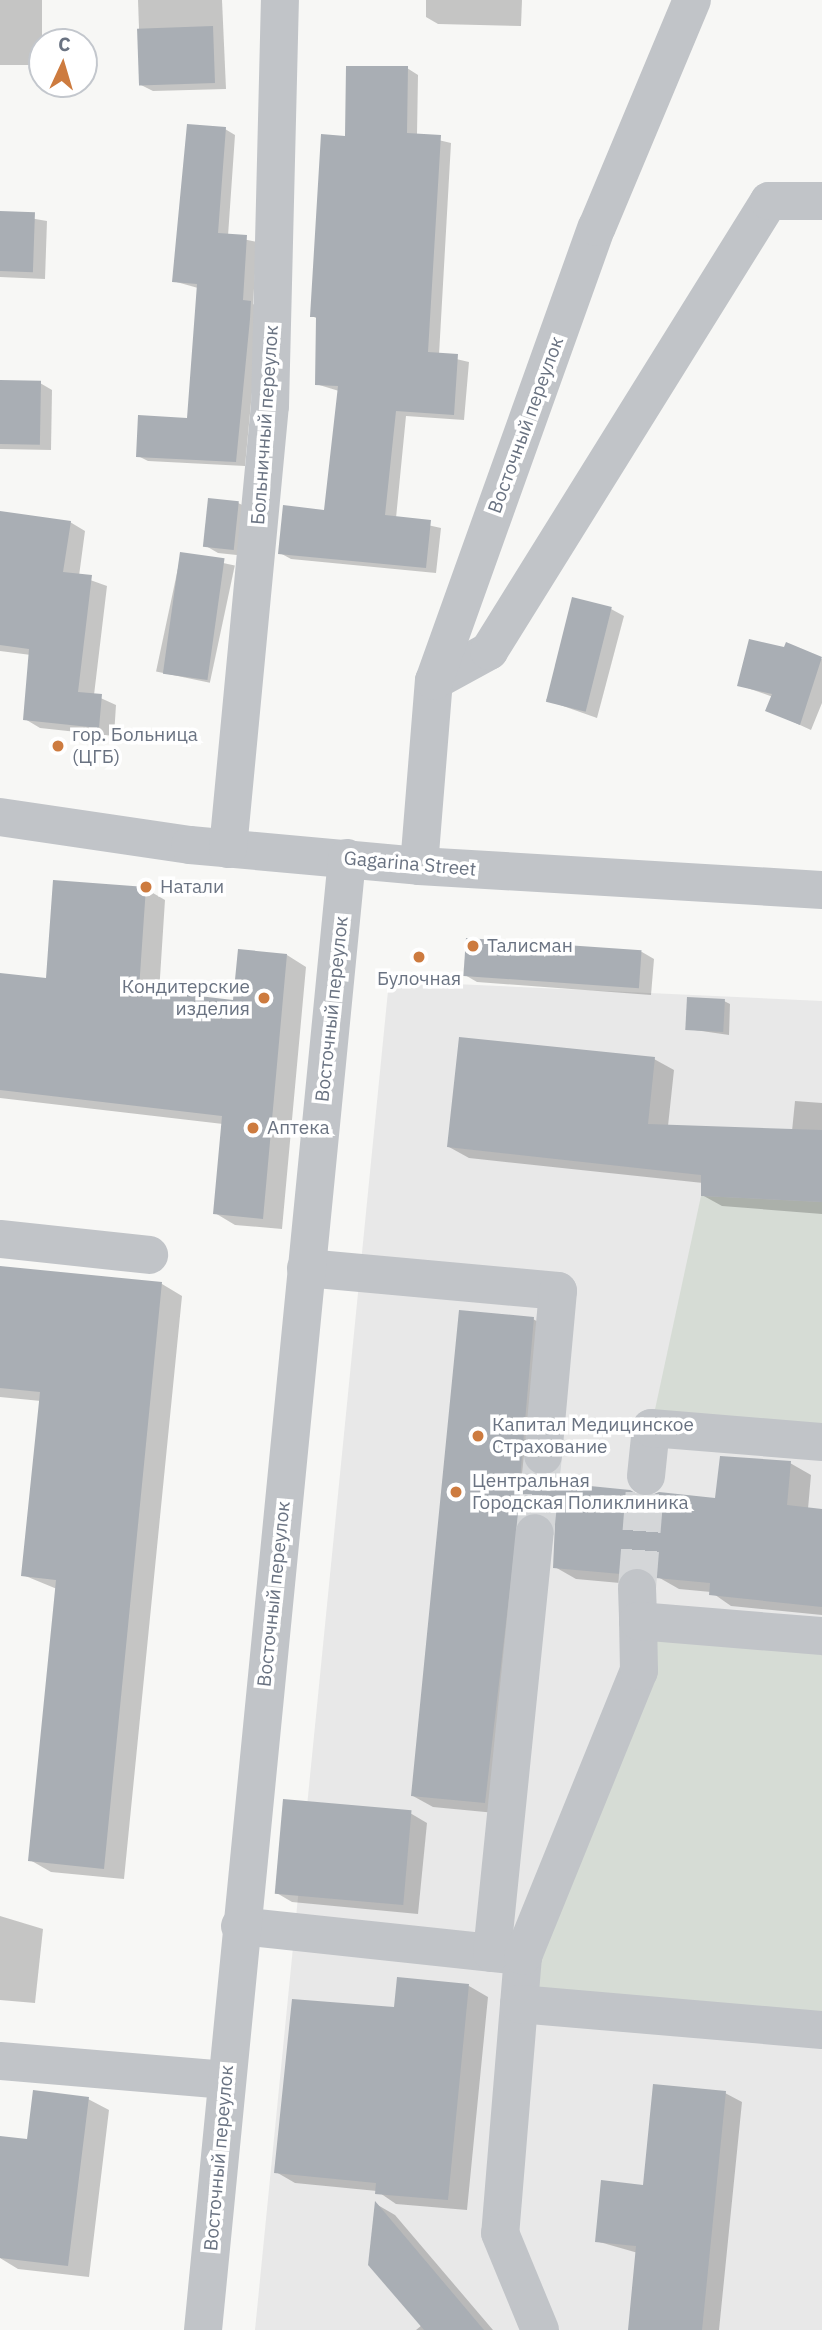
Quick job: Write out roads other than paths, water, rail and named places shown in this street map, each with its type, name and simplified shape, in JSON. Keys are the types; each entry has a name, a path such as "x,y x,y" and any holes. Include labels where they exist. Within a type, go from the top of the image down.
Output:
{"street":[{"name":"Больничный переулок","path":"228,849 270,406 280,0"},
{"name":"Восточный переулок","path":"419,866 434,681 597,226 692,0"},
{"path":"434,681 489,651 769,201 822,201"},
{"name":"Gagarina Street","path":"0,817 228,849 419,866 822,890"},
{"name":"Восточный переулок","path":"203,2330 240,1926 347,858"},
{"path":"0,1239 149,1255"},
{"path":"306,1268 558,1291 543,1455"},
{"path":"646,1476 651,1428 822,1442"},
{"path":"535,1534 508,1954 519,2004 499,2233 540,2330"},
{"path":"508,1954 639,1671 638,1605 822,1636"},
{"path":"240,1926 508,1954"},
{"path":"519,2004 822,2030"},
{"path":"0,2061 226,2080"}],"tunnel":[{"path":"535,1533 543,1455"},
{"path":"637,1588 646,1476"}],"place":[{"name":"гор. Больница (ЦГБ)","path":"58,746"},
{"name":"Натали","path":"146,887"},
{"name":"Талисман","path":"473,946"},
{"name":"Булочная","path":"419,957"},
{"name":"Кондитерские изделия","path":"264,998"},
{"name":"Аптека","path":"253,1128"},
{"name":"Капитал Медицинское Страхование","path":"478,1436"},
{"name":"Центральная Городская Поликлиника","path":"456,1492"}]}
